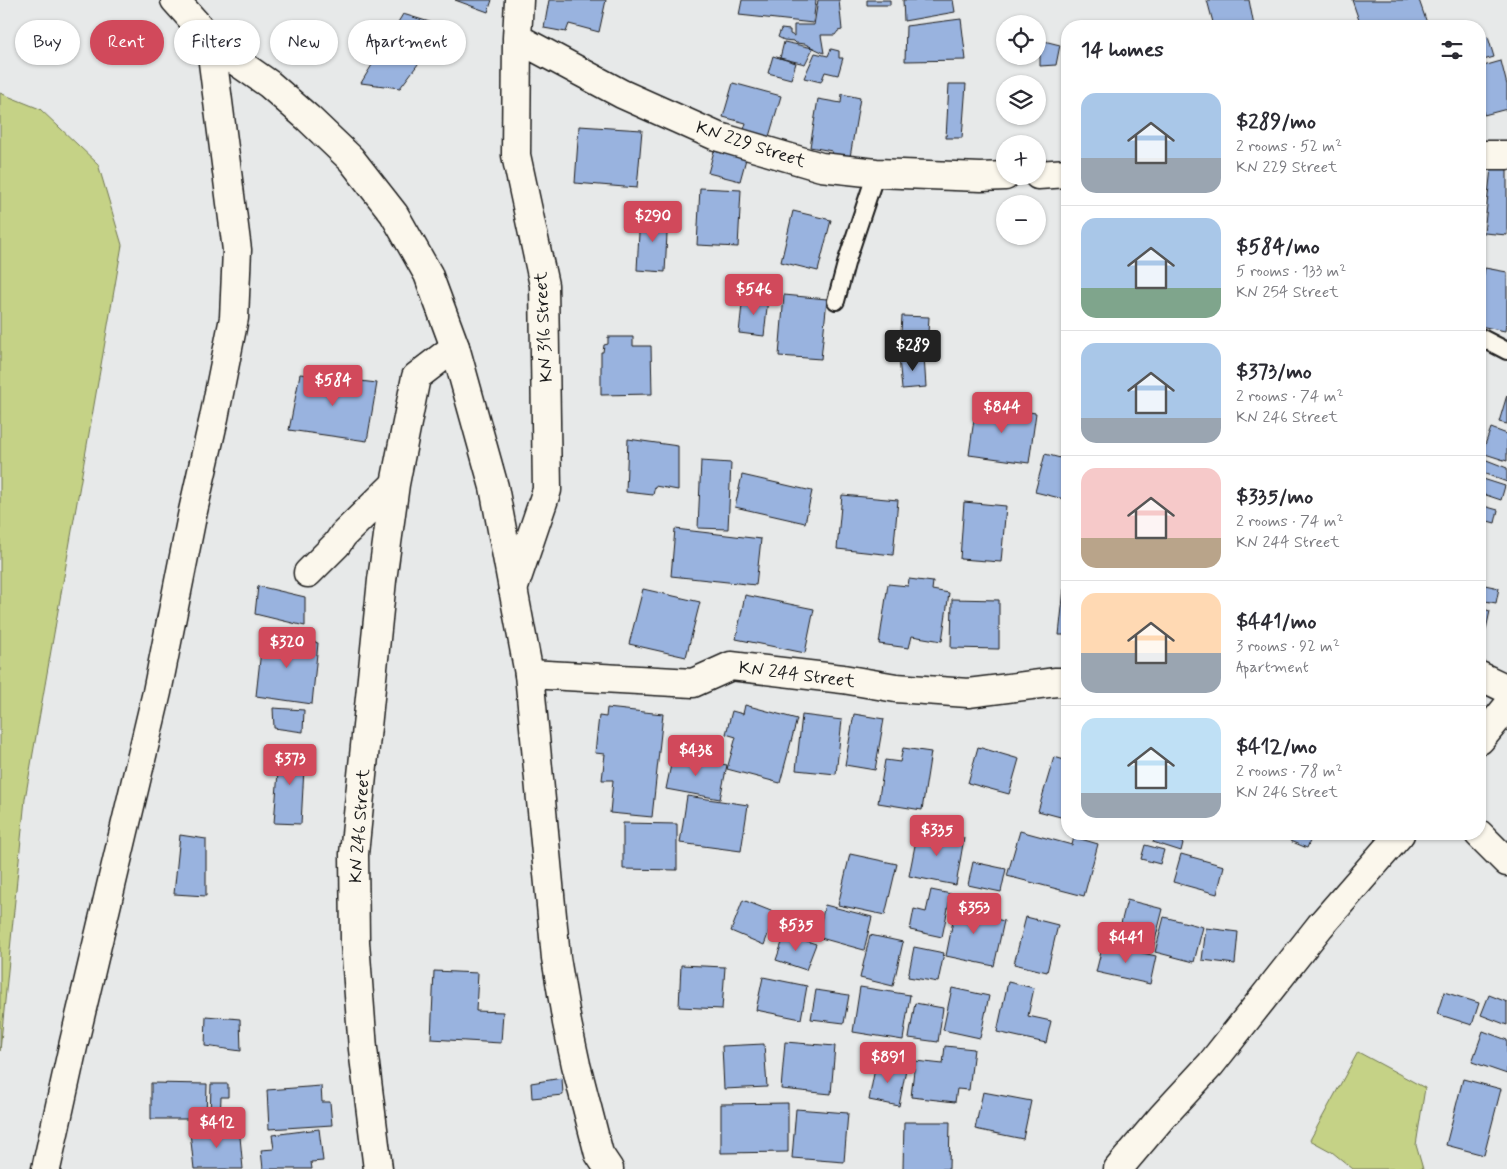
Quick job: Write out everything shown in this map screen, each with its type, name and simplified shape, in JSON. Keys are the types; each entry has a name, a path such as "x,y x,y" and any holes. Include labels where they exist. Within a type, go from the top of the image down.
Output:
{"street":[{"path":"175,0 193,20"},
{"name":"KN 316 Street","path":"513,590 547,490 544,285 516,154 519,0"},
{"name":"KN 229 Street","path":"517,38 622,94 716,136 821,167 876,173 996,176"},
{"path":"46,1169 74,1042 157,692 234,318 237,250 213,65"},
{"path":"241,65 269,84 308,118 350,159 394,214 428,274 455,347 494,487 529,674 544,841 560,976 576,1065 599,1154 609,1169"},
{"path":"1486,155 1507,155"},
{"path":"1046,174 1061,173"},
{"name":"KN 246 Street","path":"378,1169 362,1049 355,942 354,854 382,580 395,484 416,377 455,347"},
{"path":"308,573 337,544 342,535 395,484"},
{"name":"KN 244 Street","path":"529,674 692,683 731,666 843,679 896,688 968,694 1061,682"},
{"path":"1486,679 1507,689"},
{"path":"1486,733 1507,707"},
{"path":"1118,1169 1162,1117 1211,1064 1320,926 1395,840"},
{"path":"1485,840 1507,862"}],"lane":[{"path":"836,301 847,260 876,173"},
{"path":"1486,340 1507,351"}],"green space":[{"path":"0,93 40,109 98,164 122,245 25,799 0,1051"},
{"path":"1358,1052 1425,1088 1416,1145 1423,1169 1353,1169 1332,1152 1310,1140"}],"building":[{"path":"455,0 492,0 488,12"},
{"path":"549,0 606,0 599,32 569,24 566,32 544,28"},
{"path":"742,0 816,0 813,23 739,15"},
{"path":"818,0 839,0 842,30 838,31 835,35 821,35 824,53 805,44 778,37 781,29 790,30 790,34 794,36 794,25 814,25"},
{"path":"867,0 890,0 890,5 867,5"},
{"path":"903,0 953,0 955,12 904,21"},
{"path":"1207,0 1249,0 1253,20 1212,20"},
{"path":"1352,0 1419,0 1426,20 1359,20"},
{"path":"403,14 423,20 399,20"},
{"path":"961,19 966,60 905,61 906,26"},
{"path":"1488,37 1494,57 1486,59 1486,38"},
{"path":"784,42 813,48 805,64 780,58"},
{"path":"1046,42 1060,45 1056,65 1040,66 1046,65"},
{"path":"831,49 839,51 839,58 843,58 838,75 825,72 821,82 804,78 815,53 828,56"},
{"path":"773,56 796,63 791,79 768,73"},
{"path":"1501,61 1507,85 1507,109 1486,114 1486,65"},
{"path":"372,65 417,65 400,88 361,83"},
{"path":"733,83 781,96 768,140 743,133 746,123 723,117"},
{"path":"949,84 966,84 962,138 946,138"},
{"path":"842,94 860,98 849,163 830,160 832,151 810,147 818,99 841,103"},
{"path":"579,126 642,130 637,188 575,183"},
{"path":"714,151 746,159 740,181 708,173"},
{"path":"1491,168 1507,169 1507,235 1486,233"},
{"path":"700,188 741,190 738,247 697,245"},
{"path":"793,211 831,220 818,271 781,262"},
{"path":"640,214 668,215 665,272 637,270"},
{"path":"1486,268 1507,272 1507,325 1505,331 1486,327"},
{"path":"743,295 768,298 764,336 739,333"},
{"path":"784,295 827,299 821,359 779,356"},
{"path":"902,316 929,317 927,349 900,348"},
{"path":"608,337 633,337 633,346 651,346 652,394 601,395 601,352 603,352 604,345 608,344"},
{"path":"924,356 926,387 902,389 899,358"},
{"path":"300,374 377,383 367,441 289,430"},
{"path":"1507,395 1507,424 1499,422"},
{"path":"976,405 1036,413 1029,463 969,455"},
{"path":"1491,428 1507,434 1507,461 1486,454 1486,442"},
{"path":"628,439 678,446 678,490 655,486 653,495 626,492"},
{"path":"1045,454 1061,458 1061,498 1035,492"},
{"path":"1486,460 1507,468 1507,482 1486,474"},
{"path":"701,461 731,463 728,529 698,528"},
{"path":"742,475 812,491 805,523 735,507"},
{"path":"1486,480 1505,486 1501,500 1486,495"},
{"path":"842,495 898,500 893,555 837,549"},
{"path":"964,502 1006,506 1001,562 960,559"},
{"path":"1486,507 1498,510 1495,523 1486,521"},
{"path":"675,529 761,539 756,585 671,576"},
{"path":"909,579 933,582 932,590 949,593 942,641 912,636 909,648 879,644 888,584 908,586"},
{"path":"1486,585 1499,588 1496,603 1486,601"},
{"path":"258,586 305,597 305,626 255,614"},
{"path":"643,589 700,602 686,657 629,644"},
{"path":"745,595 814,609 805,653 736,639"},
{"path":"952,599 999,600 999,649 951,648"},
{"path":"1486,610 1490,611 1486,630"},
{"path":"1061,617 1061,635 1059,635"},
{"path":"263,632 318,643 312,704 256,696"},
{"path":"745,705 797,719 780,783 727,769 736,737 726,734 732,711 743,714"},
{"path":"273,708 304,710 303,732 274,728"},
{"path":"607,708 663,714 652,817 610,813 613,780 602,780 605,754 595,753 599,716 606,717"},
{"path":"854,714 884,719 875,770 845,765"},
{"path":"802,715 842,720 836,774 796,770"},
{"path":"280,747 305,750 301,824 274,823"},
{"path":"978,747 1019,759 1009,794 968,783"},
{"path":"903,748 931,752 922,810 878,803 885,760 900,762"},
{"path":"673,755 727,765 720,799 666,789"},
{"path":"1054,757 1061,759 1061,817 1038,811"},
{"path":"687,796 748,805 741,851 680,843"},
{"path":"623,823 677,824 677,870 623,869"},
{"path":"918,830 964,838 956,885 909,876"},
{"path":"1020,831 1072,845 1073,840 1084,840 1098,844 1084,896 1007,876"},
{"path":"180,835 206,839 206,896 174,894"},
{"path":"1154,840 1174,840 1183,843 1181,851 1153,842"},
{"path":"1290,840 1310,840 1307,848"},
{"path":"1145,845 1164,850 1160,864 1141,859"},
{"path":"850,854 897,864 885,915 838,905"},
{"path":"1181,854 1224,866 1217,894 1173,882"},
{"path":"973,862 1006,869 1001,892 968,885"},
{"path":"931,890 951,894 942,937 910,930 914,909 926,912"},
{"path":"958,896 977,900 974,914 1004,921 994,966 946,956"},
{"path":"743,900 776,913 764,945 731,931"},
{"path":"1127,900 1163,909 1152,952 1116,943"},
{"path":"825,905 872,917 864,950 817,937"},
{"path":"1026,917 1058,925 1047,972 1014,964"},
{"path":"1164,917 1203,927 1194,962 1155,952"},
{"path":"1206,928 1238,932 1235,964 1202,960"},
{"path":"785,934 816,944 806,970 776,960"},
{"path":"870,935 903,942 893,986 860,978"},
{"path":"1103,944 1156,956 1150,984 1096,972"},
{"path":"914,947 944,953 938,982 908,977"},
{"path":"681,965 725,967 722,1009 679,1007"},
{"path":"434,971 478,973 476,1011 503,1012 501,1043 431,1039"},
{"path":"763,977 807,986 801,1019 756,1010"},
{"path":"1008,982 1034,988 1028,1016 1051,1021 1046,1043 997,1032"},
{"path":"860,987 910,995 903,1040 853,1032"},
{"path":"952,988 989,996 980,1038 943,1030"},
{"path":"816,990 849,995 844,1023 811,1019"},
{"path":"1444,992 1479,1003 1472,1025 1437,1014"},
{"path":"1489,995 1507,1002 1507,1025 1481,1015"},
{"path":"915,1003 943,1008 938,1042 909,1038"},
{"path":"206,1016 240,1019 241,1051 205,1046"},
{"path":"1483,1031 1507,1040 1507,1074 1472,1062"},
{"path":"785,1042 835,1046 831,1094 781,1089"},
{"path":"764,1044 767,1087 724,1089 722,1046"},
{"path":"945,1046 974,1049 969,1090 957,1089 955,1102 911,1097 915,1061 943,1064"},
{"path":"876,1063 906,1069 899,1106 869,1100"},
{"path":"562,1078 563,1095 532,1098 531,1083"},
{"path":"1463,1079 1501,1089 1484,1155 1446,1145"},
{"path":"151,1083 207,1084 206,1119 151,1119"},
{"path":"211,1084 228,1084 228,1097 221,1097 220,1119 210,1119"},
{"path":"321,1086 322,1102 330,1102 332,1125 269,1129 267,1090"},
{"path":"983,1092 1031,1101 1023,1139 975,1129"},
{"path":"788,1103 788,1152 721,1153 721,1104"},
{"path":"796,1109 848,1113 844,1162 792,1158"},
{"path":"904,1122 950,1122 949,1169 903,1169"},
{"path":"239,1126 243,1169 194,1169 190,1132"},
{"path":"319,1129 323,1161 311,1162 312,1169 263,1169 261,1150 274,1149 272,1135"}]}
